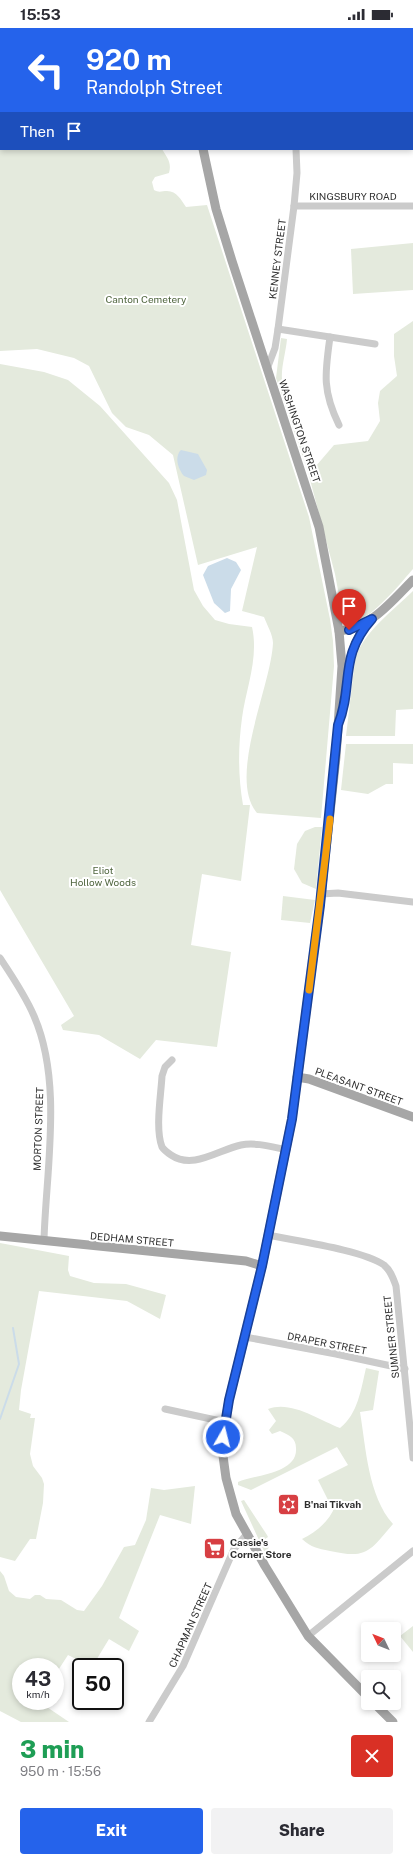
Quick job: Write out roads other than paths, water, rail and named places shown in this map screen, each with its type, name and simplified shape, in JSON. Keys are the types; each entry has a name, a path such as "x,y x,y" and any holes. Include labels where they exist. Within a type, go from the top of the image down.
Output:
{"main road":[{"name":"WASHINGTON STREET","path":"203,150 216,209 319,527 339,636 342,683 322,894 287,1150 262,1266 225,1422 223,1456 226,1478 236,1514 246,1536 308,1636 361,1690"},
{"path":"339,636 372,619 413,580"},
{"name":"WASHINGTON STREET","path":"338,725 342,714 351,651 363,630 372,619"},
{"path":"339,636 352,638 363,630"},
{"name":"PLEASANT STREET","path":"298,1077 310,1079 413,1117"},
{"name":"DEDHAM STREET","path":"0,1236 246,1261 262,1266"},
{"path":"381,1710 393,1722"}],"street":[{"name":"KENNEY STREET","path":"267,369 275,348 278,329 294,206 297,169 296,150"},
{"name":"KINGSBURY ROAD","path":"294,206 413,206"},
{"path":"278,329 375,344"},
{"path":"330,337 325,382 327,396 338,425"},
{"path":"322,894 338,893 413,902"},
{"name":"MORTON STREET","path":"0,958 34,1016 41,1036 50,1081 44,1240"},
{"path":"172,1060 165,1067 162,1076 160,1135 162,1148 169,1154 177,1159 187,1162 241,1145 259,1145 287,1150"},
{"name":"SUMNER STREET","path":"268,1235 357,1254 384,1265 391,1273 396,1286 413,1458"},
{"name":"DRAPER STREET","path":"245,1337 405,1368"},
{"path":"165,1409 225,1422"},
{"name":"CHAPMAN STREET","path":"149,1722 190,1654 234,1549 246,1536"},
{"path":"308,1636 413,1551"}],"water":[{"path":"181,450 198,454 207,470 206,475 194,480 184,476 180,470 177,459"},
{"path":"227,558 236,562 241,570 231,589 230,611 225,613 214,603 203,575 208,566"}],"waterway":[{"path":"0,1419 19,1364 13,1328"}],"place":[{"name":"B'nai Tikvah","path":"289,1504"},
{"name":"Cassie's Corner Store","path":"215,1548"}],"park label":[{"name":"Canton Cemetery","path":"146,299"},
{"name":"Eliot Hollow Woods","path":"103,876"}]}
